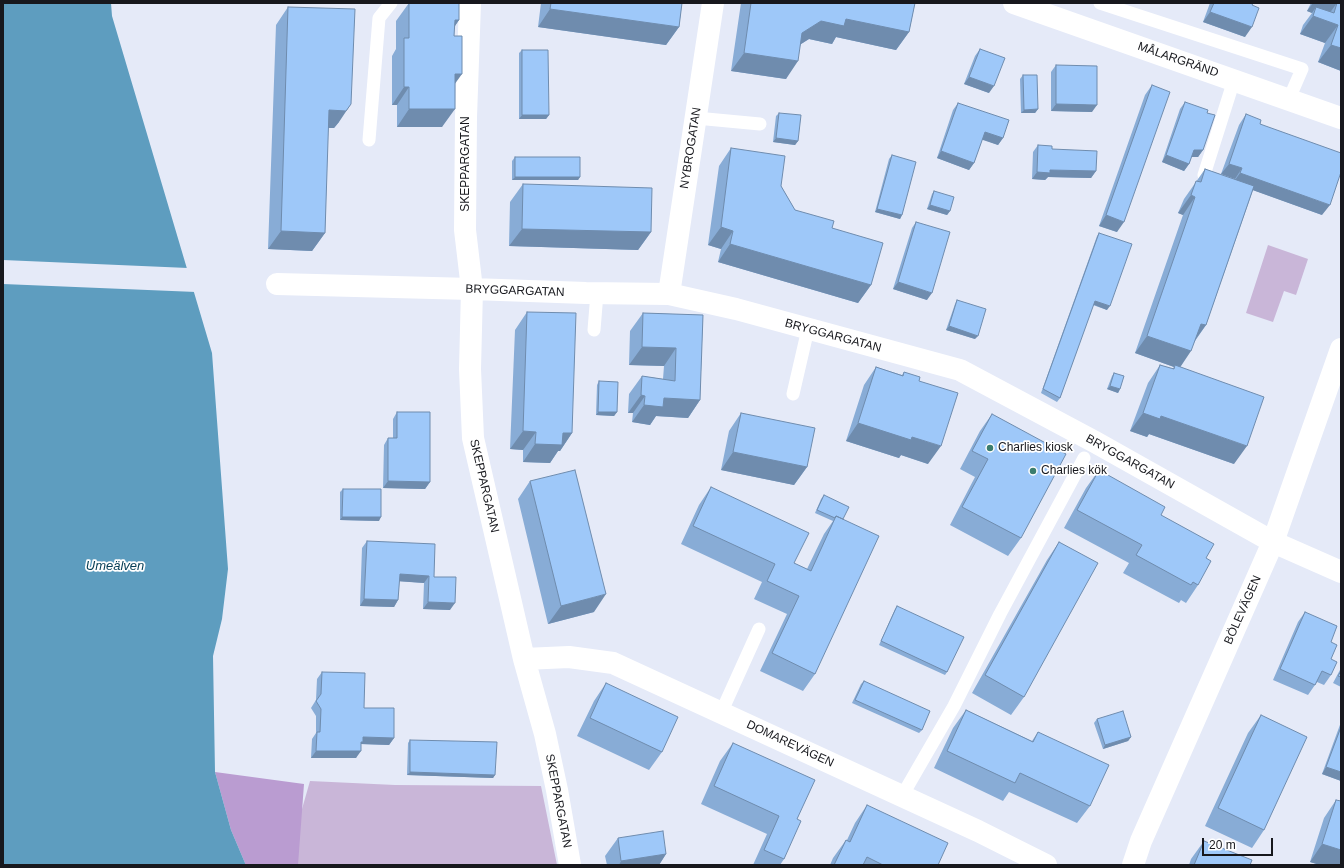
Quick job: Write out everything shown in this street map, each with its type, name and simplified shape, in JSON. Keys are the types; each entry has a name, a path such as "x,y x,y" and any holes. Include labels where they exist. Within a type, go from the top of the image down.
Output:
{"street":[{"name":"SKEPPARGATAN","path":"470,3 466,117 465,230 472,289 470,369 473,438 524,659 545,734 557,790 570,865"},
{"name":"NYBROGATAN","path":"669,294 713,3"},
{"name":"MÅLARGRÄND","path":"1014,3 1053,9 1234,80 1341,118"},
{"name":"BRYGGARGATAN","path":"277,284 669,294 736,309 960,370 1094,442 1273,542 1341,572"},
{"name":"BÖLEVÄGEN","path":"1133,865 1144,834 1273,542 1341,349"},
{"name":"DOMAREVÄGEN","path":"524,659 569,658 613,663 978,831 1046,865"}],"lane":[{"path":"369,140 378,18 392,3"},
{"path":"1100,3 1302,69 1289,99"},
{"path":"1204,175 1234,80"},
{"path":"696,118 760,124"},
{"path":"594,330 597,293"},
{"path":"793,394 808,329"},
{"path":"902,796 954,706 1000,614 1084,458"},
{"path":"721,712 759,629"}],"shaded area":[{"path":"1268,245 1308,259 1296,295 1284,291 1273,322 1246,313"},
{"path":"215,772 304,784 298,865 245,865 231,830"},
{"path":"310,781 395,785 541,786 557,865 286,865"}],"water":[{"name":"Umeälven","path":"3,3 111,3 112,16 212,353 228,569 222,619 213,656 215,772 231,830 245,865 3,865"}],"pier":[{"path":"3,260 188,268 196,292 3,284"}],"building":[{"path":"409,3 459,3 459,20 455,20 454,36 462,36 462,74 455,74 455,109 409,109 409,87 404,87 404,38 409,38"},
{"path":"551,3 682,3 679,27 550,9"},
{"path":"751,3 915,3 909,32 846,19 844,26 821,21 802,33 798,61 744,53"},
{"path":"1214,3 1253,3 1252,5 1259,8 1252,27 1210,12"},
{"path":"1337,3 1341,3 1341,48 1331,45 1338,25 1313,16 1316,7 1334,13"},
{"path":"288,7 355,9 351,104 346,111 329,110 325,233 281,231"},
{"path":"980,49 1005,58 994,86 969,77"},
{"path":"522,50 548,50 549,115 522,115"},
{"path":"1056,65 1097,66 1097,105 1056,104"},
{"path":"1023,75 1037,75 1038,109 1024,110"},
{"path":"1152,85 1170,92 1124,222 1106,215"},
{"path":"1185,102 1208,110 1207,113 1215,115 1203,150 1194,150 1189,164 1166,155"},
{"path":"958,103 1009,120 1003,138 985,132 974,163 941,151"},
{"path":"779,113 801,115 798,141 776,138"},
{"path":"1246,114 1261,120 1260,124 1341,153 1341,172 1330,205 1240,173 1242,168 1229,164"},
{"path":"1038,145 1052,146 1052,149 1097,151 1096,171 1050,170 1050,173 1037,172"},
{"path":"731,148 785,156 781,186 795,210 834,221 832,228 883,243 871,285 730,244 733,231 721,227"},
{"path":"892,155 916,162 902,215 877,209"},
{"path":"515,157 580,157 580,177 515,177"},
{"path":"1205,169 1254,186 1206,325 1201,324 1191,351 1147,336 1195,197 1191,195 1196,181 1201,182"},
{"path":"523,184 652,188 651,232 522,229"},
{"path":"934,191 954,197 950,211 930,205"},
{"path":"916,222 950,232 932,293 898,282"},
{"path":"1099,233 1132,244 1110,306 1095,301 1060,398 1043,389"},
{"path":"957,300 986,309 978,336 949,326"},
{"path":"527,312 576,313 572,433 563,433 562,445 535,444 536,432 523,431"},
{"path":"643,313 703,315 700,400 664,398 663,407 644,405 645,396 641,395 642,376 675,381 676,348 642,347"},
{"path":"1160,365 1174,369 1175,365 1264,397 1247,446 1161,416 1160,419 1143,413"},
{"path":"876,367 903,376 904,372 920,377 919,381 958,393 941,446 912,437 911,440 858,423"},
{"path":"1114,373 1124,376 1120,389 1110,386"},
{"path":"599,381 618,382 617,412 598,412"},
{"path":"397,412 430,412 430,482 388,481 388,438 397,438"},
{"path":"741,413 815,428 807,467 733,452"},
{"path":"992,414 1066,454 1021,538 962,507 988,459 972,451"},
{"path":"575,470 606,594 561,606 530,481"},
{"path":"1099,470 1165,507 1161,515 1214,544 1206,558 1211,561 1198,585 1193,582 1191,585 1136,555 1142,545 1077,510"},
{"path":"711,487 809,533 794,563 811,571 836,516 879,536 815,674 772,653 799,596 767,581 775,564 693,526"},
{"path":"343,489 381,489 381,517 342,517"},
{"path":"824,495 849,507 843,519 836,516 835,518 817,510"},
{"path":"367,541 435,544 434,577 456,577 455,603 428,602 429,576 400,574 398,600 364,599"},
{"path":"1059,542 1098,563 1024,697 985,675"},
{"path":"897,606 964,637 947,672 881,641"},
{"path":"1305,612 1337,626 1331,642 1337,645 1331,659 1337,662 1331,675 1322,671 1315,685 1280,669"},
{"path":"322,672 365,673 364,708 394,708 394,738 363,737 363,742 361,742 361,751 316,751 317,732 320,732 321,709 316,701 321,694"},
{"path":"864,681 930,711 922,730 855,700"},
{"path":"606,683 678,717 662,752 590,718"},
{"path":"966,710 1033,742 1038,732 1109,765 1090,806 1020,773 1015,783 947,751"},
{"path":"1123,711 1131,737 1105,745 1097,719"},
{"path":"1261,715 1307,737 1264,830 1218,808"},
{"path":"1341,727 1341,772 1326,767"},
{"path":"410,740 497,742 495,775 410,772"},
{"path":"733,743 815,780 797,819 801,821 784,859 764,850 779,816 714,786"},
{"path":"1336,800 1341,801 1341,850 1322,844"},
{"path":"867,805 948,843 938,865 883,865 867,857 863,865 834,865 846,840 850,842"},
{"path":"663,831 666,854 621,861 618,838"},
{"path":"1204,841 1252,860 1250,865 1194,865"}],"place":[{"name":"Charlies kiosk","path":"990,448"},
{"name":"Charlies kök","path":"1033,471"}]}
